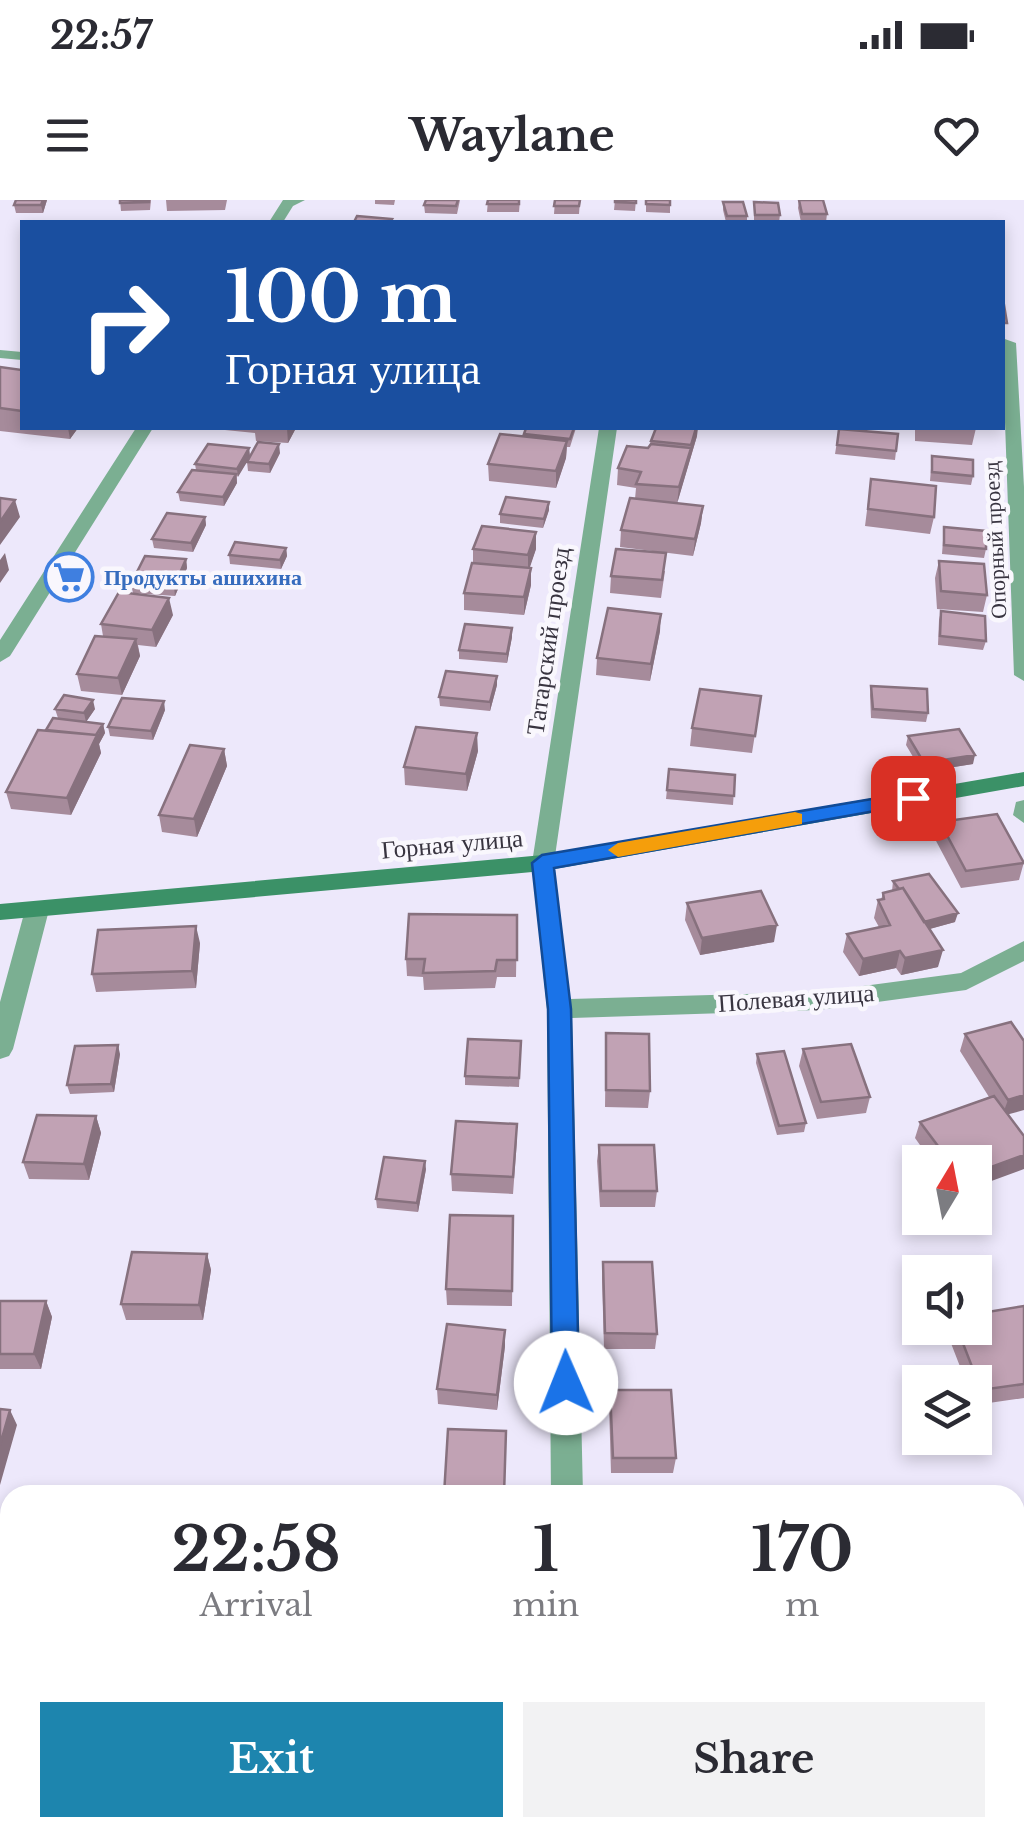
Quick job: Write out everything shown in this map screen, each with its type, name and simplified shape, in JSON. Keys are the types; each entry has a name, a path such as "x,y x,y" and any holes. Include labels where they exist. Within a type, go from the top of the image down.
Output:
{"street":[{"path":"277,220 288,203 298,200"},
{"name":"Опорный проезд","path":"1005,343 1024,675"},
{"path":"0,656 143,430"},
{"name":"Татарский проезд","path":"567,1485 559,1009 542,863 608,430"},
{"name":"Горная улица","path":"0,912 542,863 1024,779"},
{"path":"1024,806 1024,815"},
{"path":"0,1050 37,910"},
{"name":"Полевая улица","path":"559,1009 818,1001 966,981 1024,950"}],"building":[{"path":"16,200 43,200 41,205 14,205"},
{"path":"149,200 149,202 120,203"},
{"path":"426,200 458,200 456,206 424,205"},
{"path":"488,200 519,200 519,204 487,204"},
{"path":"555,200 580,200 579,206 554,206"},
{"path":"646,200 670,200 670,205 646,204"},
{"path":"799,200 823,200 827,214 802,214"},
{"path":"723,202 743,202 747,216 727,216"},
{"path":"754,202 778,203 780,215 755,215"},
{"path":"357,216 392,219 391,220 355,220"},
{"path":"0,367 20,370 20,411 0,408"},
{"path":"525,430 573,430 570,439 524,434"},
{"path":"655,430 695,430 691,445 651,441"},
{"path":"839,430 898,434 896,451 837,445"},
{"path":"500,434 567,441 556,471 488,464"},
{"path":"258,442 279,444 269,464 247,462"},
{"path":"208,444 249,448 237,469 195,464"},
{"path":"651,444 691,448 679,487 636,484 641,472 618,468 627,446 648,448"},
{"path":"932,456 973,460 973,476 932,472"},
{"path":"192,470 236,474 223,497 178,492"},
{"path":"871,479 936,486 934,517 868,509"},
{"path":"506,497 549,502 544,519 500,514"},
{"path":"0,498 15,500 0,522"},
{"path":"630,498 703,506 695,539 621,530"},
{"path":"167,513 205,517 191,543 152,539"},
{"path":"482,526 536,532 528,555 473,549"},
{"path":"944,527 986,531 986,549 944,545"},
{"path":"235,542 286,548 280,560 229,555"},
{"path":"616,549 666,553 662,580 611,576"},
{"path":"145,556 186,559 174,587 131,584"},
{"path":"939,561 984,564 987,595 941,591"},
{"path":"472,563 531,568 524,597 464,593"},
{"path":"119,592 169,598 152,630 101,624"},
{"path":"608,608 661,614 651,664 597,658"},
{"path":"941,611 985,616 986,641 940,636"},
{"path":"465,624 512,628 507,654 459,650"},
{"path":"95,636 136,639 118,678 77,674"},
{"path":"446,671 497,676 490,702 439,697"},
{"path":"871,686 927,689 928,713 873,709"},
{"path":"700,689 761,696 755,736 692,728"},
{"path":"64,695 93,700 84,713 55,709"},
{"path":"122,698 164,701 151,731 108,727"},
{"path":"53,718 103,724 96,735 46,730"},
{"path":"416,727 477,733 466,774 404,767"},
{"path":"959,729 975,755 924,763 908,736"},
{"path":"38,730 97,735 67,798 6,792"},
{"path":"190,745 224,749 194,819 159,815"},
{"path":"669,769 735,775 734,796 667,790"},
{"path":"997,814 1024,863 966,871 940,822"},
{"path":"929,874 958,913 924,922 903,888 899,889 893,881"},
{"path":"903,888 943,950 905,958 900,951 863,959 847,934 890,925 878,900 884,899 883,893"},
{"path":"761,891 777,925 702,938 687,903"},
{"path":"409,914 517,915 517,960 497,960 495,971 423,973 425,959 406,959"},
{"path":"196,926 192,971 92,974 98,930"},
{"path":"1011,1022 1024,1041 1024,1095 1008,1100 965,1034"},
{"path":"606,1033 649,1034 650,1091 606,1090"},
{"path":"468,1039 521,1041 519,1078 465,1076"},
{"path":"851,1044 870,1097 821,1102 803,1049"},
{"path":"118,1045 111,1084 67,1085 75,1046"},
{"path":"784,1051 806,1123 779,1126 757,1054"},
{"path":"994,1096 1024,1136 1024,1155 992,1167 992,1145 937,1145 920,1122"},
{"path":"37,1115 96,1116 84,1164 23,1162"},
{"path":"456,1121 517,1124 513,1177 451,1174"},
{"path":"599,1145 654,1145 657,1191 601,1191"},
{"path":"384,1157 425,1161 417,1203 376,1199"},
{"path":"450,1215 513,1216 512,1291 446,1289"},
{"path":"132,1252 207,1254 199,1305 121,1304"},
{"path":"603,1262 652,1262 657,1334 605,1333"},
{"path":"0,1301 46,1301 34,1354 0,1354"},
{"path":"1024,1306 1024,1384 992,1388 992,1365 971,1365 964,1345 992,1345 992,1311"},
{"path":"447,1324 505,1330 497,1395 437,1389"},
{"path":"610,1390 671,1390 676,1458 613,1458"},
{"path":"0,1409 10,1410 0,1445"},
{"path":"448,1429 506,1431 504,1485 445,1485"}],"slow traffic":[{"path":"618,850 795,819"}],"place":[{"name":"Продукты ашихина","path":"69,577"}],"route":[{"path":"566,1383 559,1009 542,863 913,798"}]}
